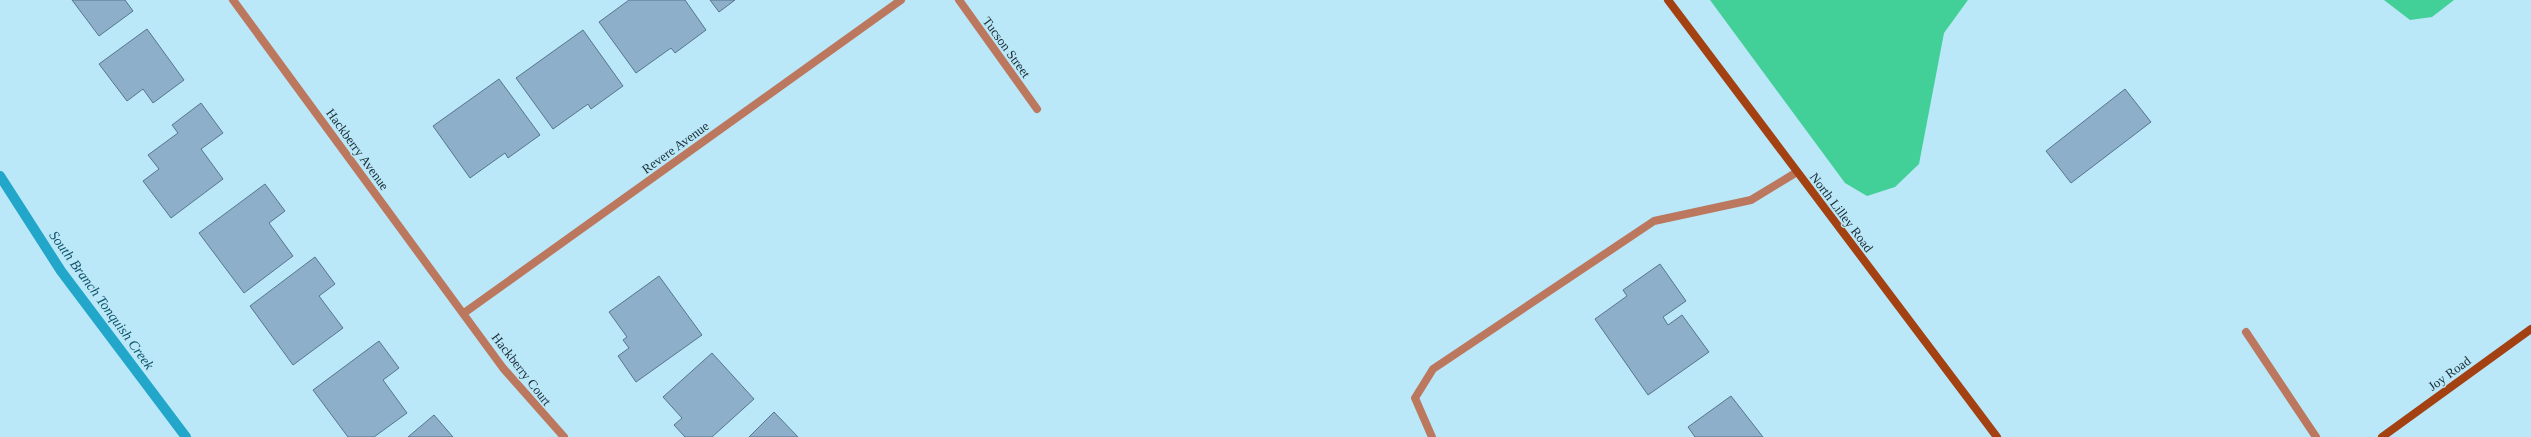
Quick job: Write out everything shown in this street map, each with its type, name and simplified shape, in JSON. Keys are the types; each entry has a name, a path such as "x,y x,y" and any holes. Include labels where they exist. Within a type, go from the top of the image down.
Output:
{"street":[{"name":"Hackberry Avenue","path":"233,0 464,313"},
{"name":"Revere Avenue","path":"464,313 900,0"},
{"name":"Tucson Street","path":"959,0 1036,109"},
{"name":"North Lilley Road","path":"1668,0 1997,437"},
{"path":"1432,437 1415,398 1432,369 1654,221 1751,200 1797,172"},
{"name":"Hackberry Court","path":"464,313 503,368 564,437"},
{"name":"Joy Road","path":"2382,437 2531,328"},
{"path":"2246,332 2316,437"}],"green space":[{"path":"1710,0 1968,0 1944,33 1919,164 1895,187 1867,196 1845,183"},
{"path":"2384,0 2454,0 2432,17 2410,20"}],"building":[{"path":"72,0 125,0 133,11 99,36"},
{"path":"629,0 685,0 706,30 675,53 671,48 636,73 599,22"},
{"path":"710,0 735,0 719,12"},
{"path":"147,29 184,80 153,103 143,89 127,101 99,64"},
{"path":"583,30 623,86 591,109 588,104 553,129 516,78"},
{"path":"499,79 540,135 508,158 505,153 470,178 433,126"},
{"path":"2125,89 2151,122 2071,183 2046,151"},
{"path":"201,103 223,133 201,149 223,179 171,218 143,181 159,169 148,155 178,133 172,125"},
{"path":"265,184 285,211 269,223 293,256 244,293 199,233"},
{"path":"315,257 335,284 319,296 343,328 293,365 250,306"},
{"path":"1660,264 1686,301 1663,317 1668,325 1682,315 1709,352 1648,395 1595,319 1627,296 1623,290"},
{"path":"659,276 702,335 636,382 618,356 629,348 623,340 627,337 609,312"},
{"path":"379,341 399,368 383,380 407,413 374,437 348,437 313,390"},
{"path":"712,353 754,399 712,437 685,437 674,425 682,418 663,397"},
{"path":"1731,396 1763,437 1695,437 1688,427"},
{"path":"774,412 798,437 749,437"},
{"path":"434,415 453,437 408,437"}],"waterway":[{"name":"South Branch Tonquish Creek","path":"0,176 61,271 186,437"}]}
